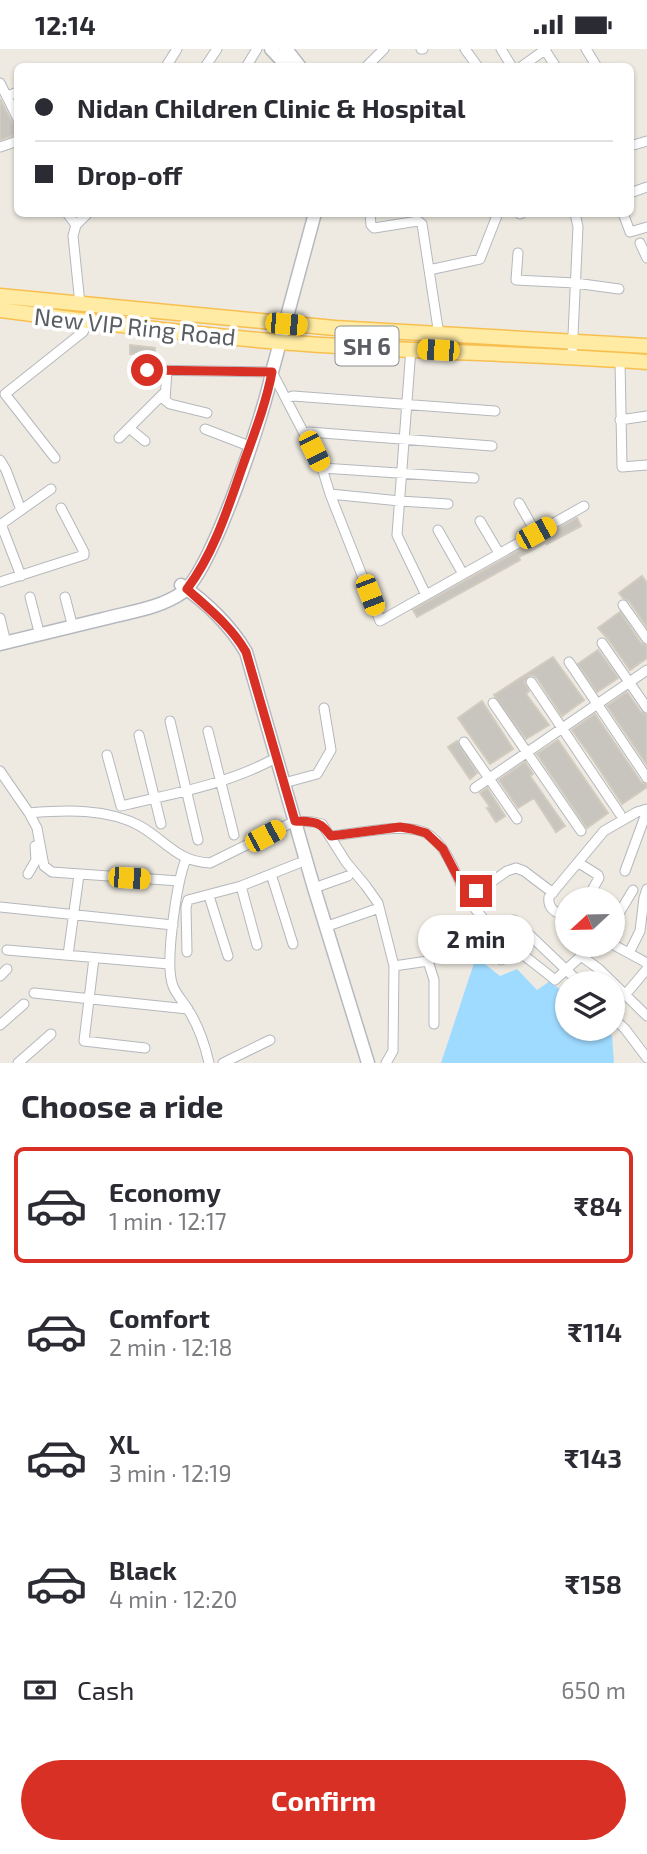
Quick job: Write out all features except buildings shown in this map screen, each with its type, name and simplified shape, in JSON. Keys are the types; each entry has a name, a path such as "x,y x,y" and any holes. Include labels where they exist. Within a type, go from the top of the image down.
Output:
{"main road":[{"name":"New VIP Ring Road","path":"0,296 286,324 439,335 572,349 620,360 647,362"},
{"name":"New VIP Ring Road","path":"0,310 281,342 411,348 572,349 647,346"}],"street":[{"path":"271,49 284,63"},
{"path":"286,49 297,63"},
{"path":"370,63 384,49"},
{"path":"526,63 545,49"},
{"path":"0,83 14,111"},
{"path":"7,96 14,93"},
{"path":"70,217 76,225"},
{"path":"80,304 73,236 76,225 84,217"},
{"path":"3,640 137,611 169,600 195,579 226,514 268,394 314,217"},
{"path":"370,217 371,225 377,228 420,222 439,335"},
{"path":"429,269 480,259 496,217"},
{"path":"572,349 578,227 576,217"},
{"path":"624,217 630,232 647,227"},
{"path":"640,243 647,258"},
{"path":"518,253 516,280 575,283 619,289"},
{"path":"55,458 5,394 83,332 88,322"},
{"path":"411,348 397,535 426,595"},
{"path":"620,360 622,467 647,465"},
{"path":"147,370 272,372"},
{"path":"167,371 167,403 207,413"},
{"path":"272,372 322,468 380,621 584,506"},
{"path":"3,640 181,589 220,512 262,391 272,372"},
{"path":"119,438 165,392"},
{"path":"287,398 495,411"},
{"path":"620,419 647,416"},
{"path":"129,428 145,441"},
{"path":"205,429 244,444"},
{"path":"306,434 309,432 404,438 492,446"},
{"path":"0,460 21,510"},
{"path":"322,468 474,478"},
{"path":"21,576 1,524 51,489"},
{"path":"330,494 448,504"},
{"path":"519,503 536,533"},
{"path":"0,582 84,555 61,508"},
{"path":"480,521 499,553"},
{"path":"438,530 463,574"},
{"path":"181,589 233,642 240,656 270,761 314,888 368,1063"},
{"path":"181,589 225,624 237,636 246,652 284,783 299,863 359,1063"},
{"path":"30,597 38,628"},
{"path":"65,597 71,620"},
{"path":"624,605 647,639"},
{"path":"0,618 3,640"},
{"path":"601,643 647,708"},
{"path":"569,662 647,778"},
{"path":"475,788 647,670"},
{"path":"531,682 620,814"},
{"path":"493,703 581,831"},
{"path":"284,783 317,774 331,750 324,708"},
{"path":"170,721 198,840"},
{"path":"208,731 234,835"},
{"path":"139,736 161,824"},
{"path":"464,742 517,819"},
{"path":"107,755 121,806 221,781 270,761"},
{"path":"0,771 37,828 44,866 57,873 179,881"},
{"path":"29,813 53,810 98,813 120,818 141,827 186,859 198,863 210,863 291,823 322,824 346,862 378,903 394,966 393,1051 386,1063"},
{"path":"555,911 549,906 549,897 604,831 637,812 647,810"},
{"path":"625,871 647,810"},
{"path":"28,874 34,867 36,852 29,813"},
{"path":"331,836 400,827 426,833 443,849 482,917 555,980 581,955 601,971"},
{"path":"186,859 179,881 173,925 169,964 171,983 188,1009 209,1063"},
{"path":"187,952 188,900 209,896 299,863"},
{"path":"579,863 598,875 594,887"},
{"path":"466,893 483,888 506,871 516,868 524,870 553,893"},
{"path":"271,874 293,944"},
{"path":"68,955 79,875"},
{"path":"314,888 348,876"},
{"path":"240,885 257,945"},
{"path":"629,953 640,931 647,889"},
{"path":"625,904 633,890"},
{"path":"209,896 228,956"},
{"path":"0,907 173,925"},
{"path":"325,927 379,908"},
{"path":"514,920 566,969"},
{"path":"394,966 428,961 471,937 501,960 514,946"},
{"path":"7,950 169,964"},
{"path":"625,951 647,963"},
{"path":"94,958 84,1041 145,1048"},
{"path":"428,961 433,980 434,1024"},
{"path":"647,969 625,995 647,1016"},
{"path":"34,993 188,1009"},
{"path":"0,1025 24,1004"},
{"path":"625,1029 647,1058"},
{"path":"18,1063 51,1034"},
{"path":"223,1063 270,1040"}],"water":[{"path":"476,957 500,976 517,969 537,990 550,981 555,985 555,1041 612,1041 614,1063 441,1063"}],"route":[{"path":"147,370 272,372 268,394 226,514 195,579 187,589 237,636 246,652 295,821 322,824 331,836 400,827 426,833 443,849 466,893 476,891"}]}
